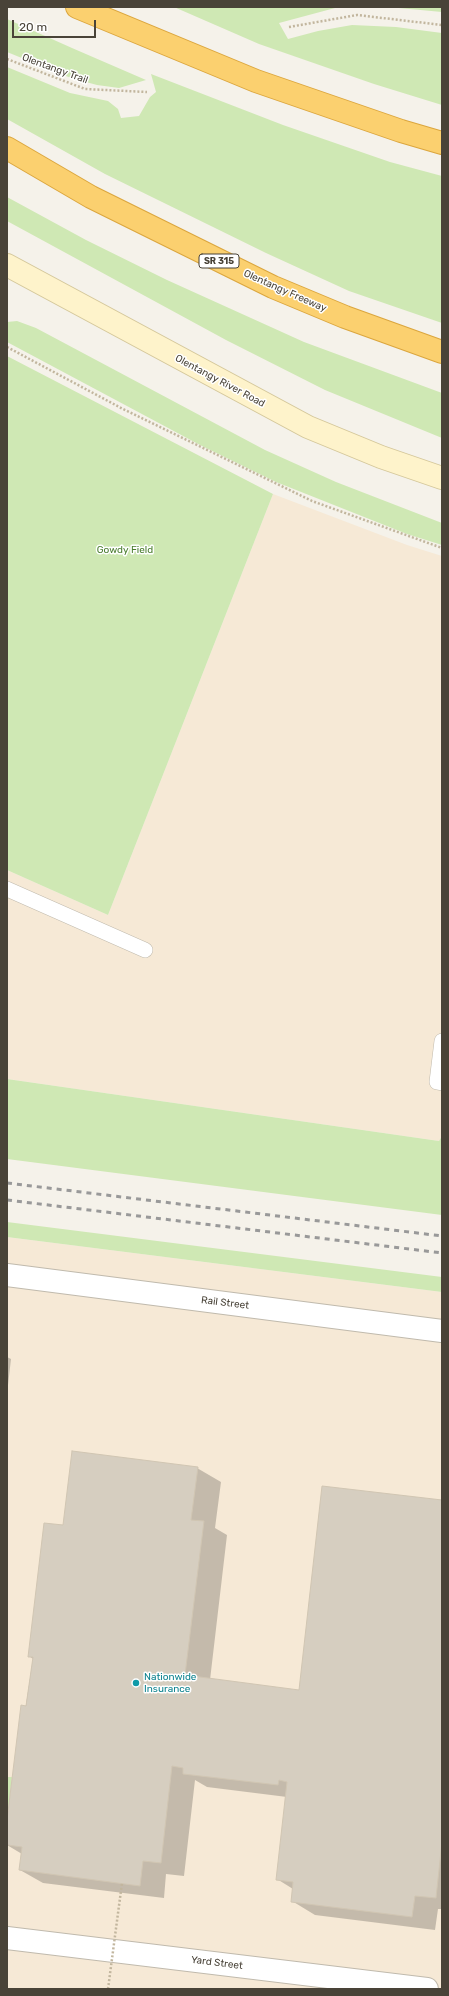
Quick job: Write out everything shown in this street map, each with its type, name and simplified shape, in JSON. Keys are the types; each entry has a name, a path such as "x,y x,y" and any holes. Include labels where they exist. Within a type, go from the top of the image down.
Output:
{"highway":[{"path":"77,7 256,81 401,131 442,143"},
{"name":"Olentangy Freeway","path":"7,148 91,197 273,287 345,317 442,352"}],"main road":[{"name":"Olentangy River Road","path":"7,265 308,427 381,457 442,478"}],"street":[{"name":"Rail Street","path":"7,1275 442,1331"},
{"name":"Yard Street","path":"7,1938 427,1989"}],"lane":[{"path":"7,888 145,950"},
{"path":"442,1041 437,1082 442,1083"}],"path":[{"path":"288,27 357,15 442,25"},
{"name":"Olentangy Trail","path":"7,59 85,89 147,92"},
{"path":"7,347 123,409 312,501 442,548"},
{"path":"108,1989 122,1883"}],"shaded area":[{"path":"273,494 407,545 442,556 442,1136 439,1141 7,1079 7,870 108,915"},
{"path":"7,1237 442,1292 442,1989 7,1989"}],"green space":[{"path":"174,7 356,7 335,8 279,23 288,39 318,31 352,25 396,27 442,33 442,105 374,84 259,44"},
{"path":"388,7 442,7 442,12"},
{"path":"7,19 146,80 119,88 97,85 71,78 7,52"},
{"path":"7,67 70,93 108,101 118,109 121,118 139,116 150,97 156,92 151,74 283,125 390,162 442,176 442,323 349,291 266,253 105,174 7,119"},
{"path":"7,197 86,240 167,280 304,342 442,393 442,438 325,390 226,340 7,221"},
{"path":"17,321 36,328 265,450 336,482 442,523 442,545 407,534 276,482 200,445 7,342 7,322"},
{"name":"Gowdy Field","path":"7,356 273,494 108,915 7,870"},
{"path":"7,1079 439,1141 442,1136 442,1215 7,1159"},
{"path":"7,1222 442,1277 442,1292 7,1237"},
{"path":"7,1777 12,1777 7,1820"}],"building":[{"name":"Nationwide Insurance","path":"72,1451 198,1467 191,1520 204,1521 185,1675 299,1690 322,1486 442,1500 442,1842 436,1898 415,1896 412,1917 291,1902 293,1882 276,1880 287,1782 279,1780 278,1785 183,1774 183,1768 172,1766 161,1863 143,1861 140,1886 19,1870 22,1847 7,1845 7,1820 21,1705 26,1706 33,1657 28,1657 44,1523 63,1525"}],"railway":[{"path":"7,1183 442,1236"},
{"path":"7,1200 442,1253"}],"place":[{"name":"Nationwide Insurance","path":"136,1683"}]}
